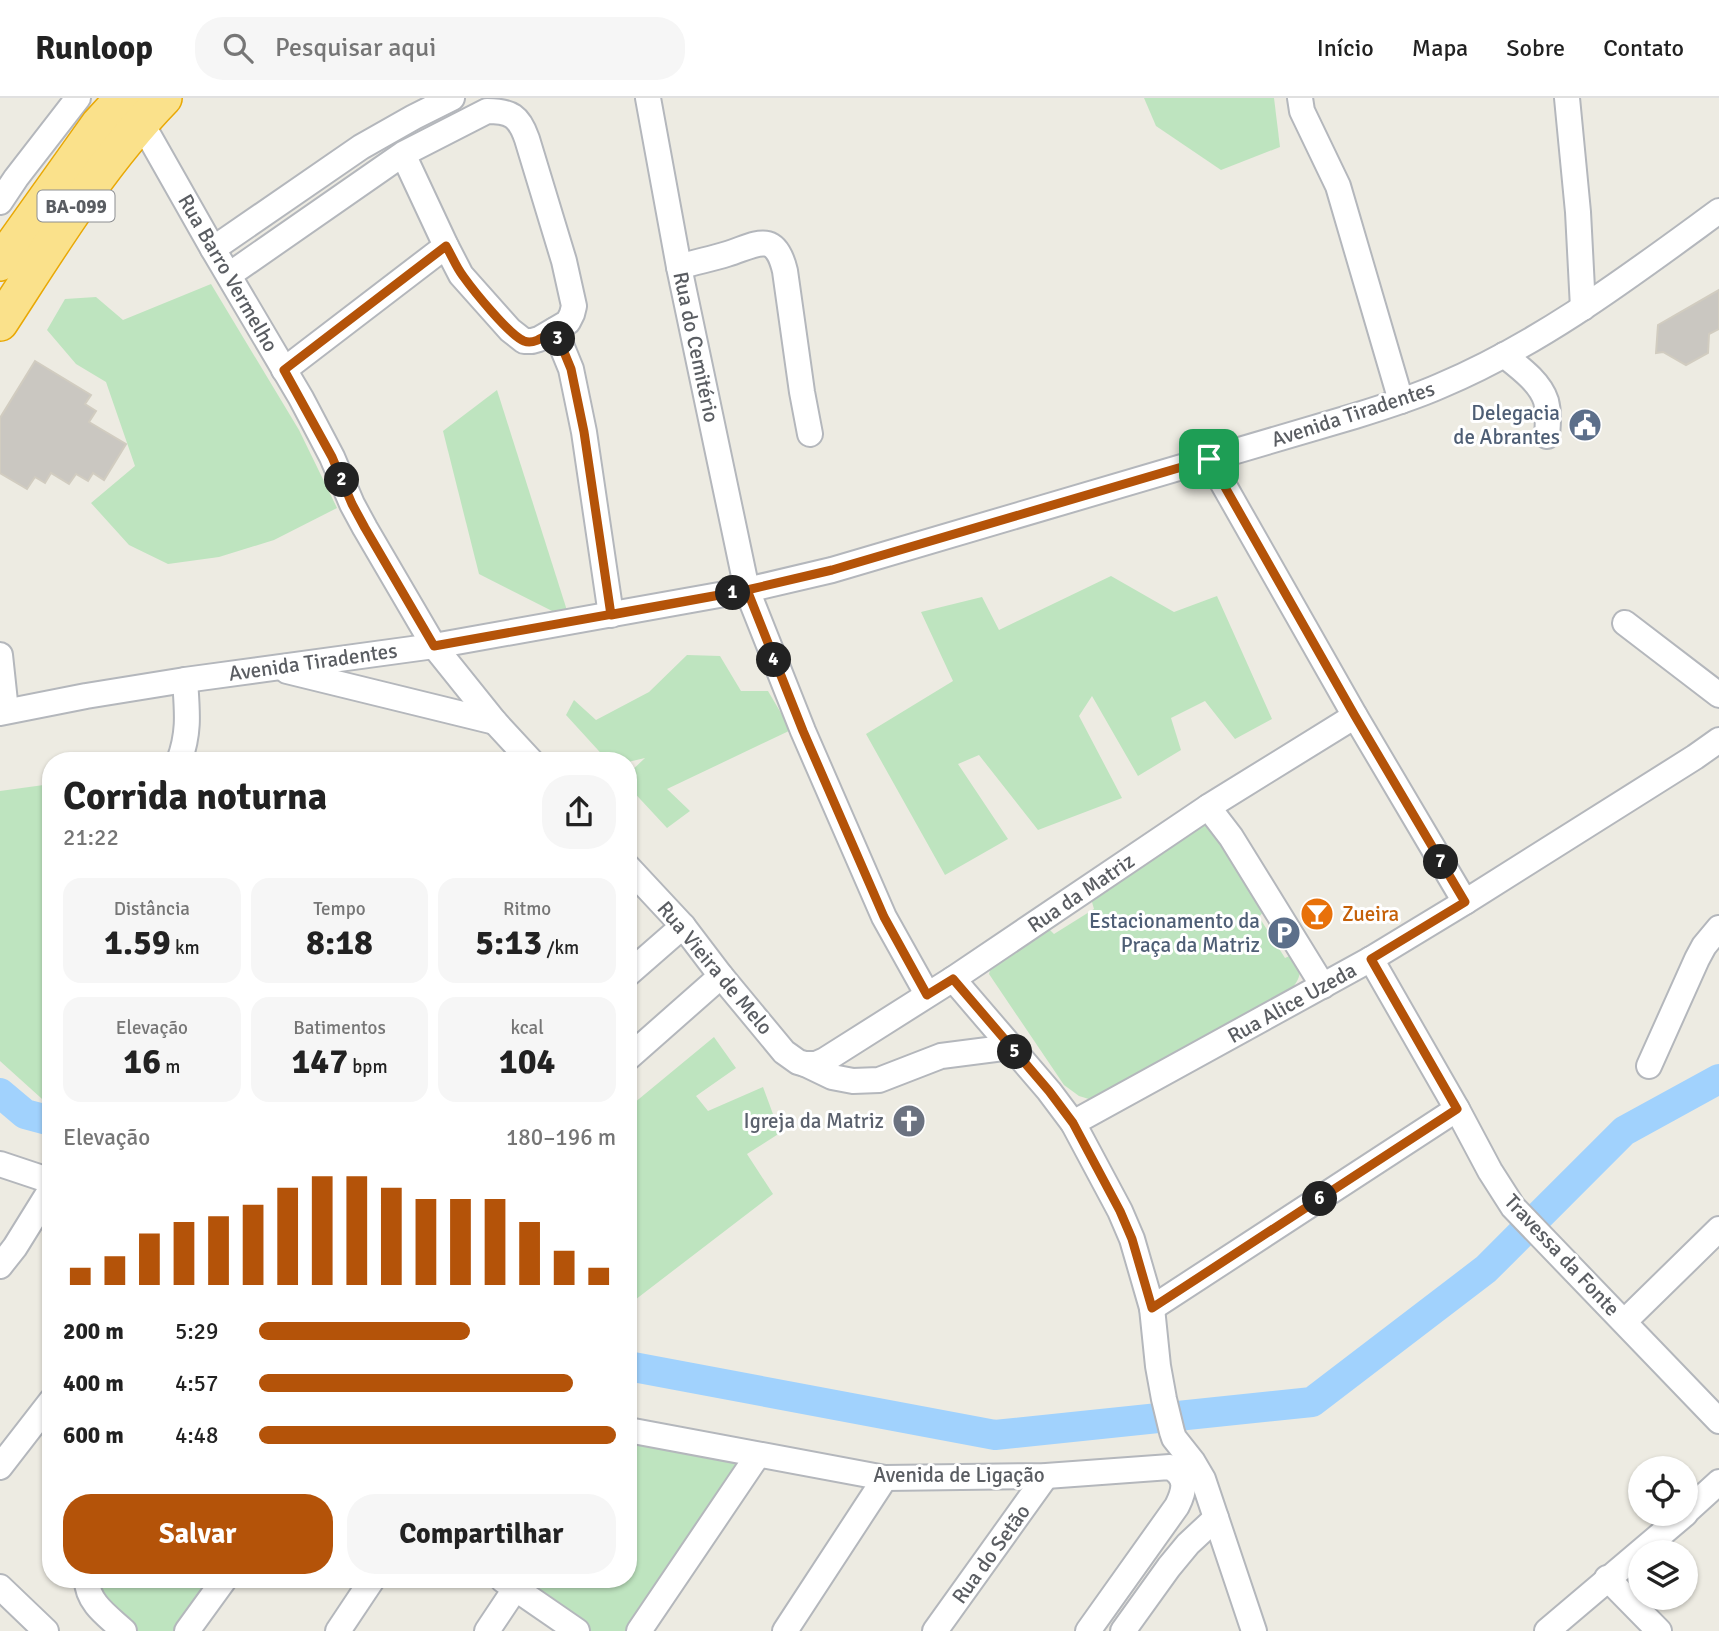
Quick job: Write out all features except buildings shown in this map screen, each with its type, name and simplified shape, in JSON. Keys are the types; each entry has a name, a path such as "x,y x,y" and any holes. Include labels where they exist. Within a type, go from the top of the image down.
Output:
{"highway":[{"name":"BA-099","path":"0,263 99,124 143,106"},
{"name":"BA-099","path":"0,323 143,106"}],"street":[{"path":"0,202 78,98"},
{"path":"213,249 360,147 452,98"},
{"path":"1300,98 1302,111 1339,186 1401,401"},
{"path":"1567,98 1578,212 1583,308"},
{"name":"Rua do Cemitério","path":"648,100 679,267 747,590 803,731 884,917 927,995"},
{"name":"Rua Barro Vermelho","path":"143,106 213,249 284,370 332,457 365,528 434,646"},
{"path":"229,275 403,154 487,111 498,111 513,116 522,125 564,261 573,306 568,322 532,341 524,341 510,330 461,275 403,154"},
{"name":"Avenida Tiradentes","path":"3,712 185,680 434,646 747,590 832,570 1209,459 1439,387 1504,355 1583,308 1719,211"},
{"path":"679,267 750,244 764,243 778,251 785,271 810,434"},
{"path":"284,370 446,246"},
{"path":"555,330 571,369 584,432 611,615"},
{"path":"1504,355 1541,390 1547,403 1547,436"},
{"path":"1209,459 1355,716 1465,902"},
{"path":"1625,623 1719,695"},
{"path":"434,646 523,752"},
{"path":"0,655 3,712"},
{"path":"273,667 495,722"},
{"path":"182,752 188,722 185,680"},
{"name":"Rua da Matriz","path":"805,1064 816,1064 825,1060 953,979 1208,807 1355,716"},
{"name":"Rua Alice Uzeda","path":"1073,1123 1371,959 1719,740"},
{"path":"1208,807 1231,837 1323,986"},
{"name":"Rua Vieira de Melo","path":"637,877 683,926 784,1052 805,1064"},
{"path":"637,966 683,926"},
{"path":"1649,1066 1704,946 1719,928"},
{"name":"Travessa da Fonte","path":"1371,959 1513,1207 1719,1421"},
{"path":"637,1050 721,976"},
{"path":"953,979 1073,1123 1120,1211 1152,1308 1158,1366 1174,1438 1203,1479 1254,1631"},
{"path":"805,1064 832,1077 853,1081 879,1080 941,1056 1011,1048"},
{"path":"1152,1308 1457,1109"},
{"path":"0,1164 42,1178"},
{"path":"0,1266 42,1204"},
{"path":"1625,1321 1719,1229"},
{"path":"0,1467 42,1413"},
{"name":"Avenida de Ligação","path":"637,1432 885,1478 1046,1476 1167,1467 1177,1471 1182,1479 1183,1493 1177,1506 1088,1631"},
{"path":"639,1631 758,1455"},
{"name":"Rua do Setão","path":"935,1631 1046,1476"},
{"path":"785,1631 885,1478"},
{"path":"1698,1505 1715,1495"},
{"path":"1123,1631 1188,1544 1216,1517"},
{"path":"1558,1627 1607,1578 1669,1526"},
{"path":"1607,1578 1659,1631"},
{"path":"0,1587 46,1631"},
{"path":"87,1588 91,1598 124,1631"},
{"path":"187,1631 218,1588"},
{"path":"338,1631 367,1588"},
{"path":"487,1631 510,1588"},
{"path":"520,1588 577,1631"}],"green space":[{"path":"1144,98 1274,98 1280,147 1221,170 1156,126"},
{"path":"211,284 299,430 337,508 274,540 219,557 168,564 129,545 91,503 135,466 106,382 76,364 47,330 65,299 96,297 123,320"},
{"path":"497,390 570,620 479,574 443,431"},
{"path":"1111,576 1174,612 1217,596 1272,719 1235,739 1205,701 1171,718 1181,750 1138,776 1092,696 1079,716 1122,798 1038,830 979,755 958,764 1008,839 945,875 866,734 953,681 921,612 982,597 999,630"},
{"path":"687,655 720,656 741,691 768,691 791,730 667,789 690,811 667,828 637,796 637,766 645,758 637,760 637,752 600,752 566,715 574,700 596,720 649,692"},
{"path":"42,785 42,1099 0,1061 0,791"},
{"path":"1212,818 1268,906 1259,917 1285,958 1296,953 1300,968 1297,982 1290,990 1092,1100 1079,1096 1064,1085 989,974 994,956 1043,923 1054,934 1094,909 1090,895"},
{"path":"714,1037 736,1068 696,1096 708,1111 763,1087 780,1133 747,1154 773,1194 637,1298 637,1101"},
{"path":"637,1443 739,1460 633,1631 588,1631 530,1588 637,1588"},
{"path":"93,1588 216,1588 184,1631 130,1631"}],"waterway":[{"path":"637,1368 995,1435 1312,1402 1486,1269 1624,1131 1719,1079"},
{"path":"0,1093 25,1114 42,1119"}],"place":[{"name":"Delegacia de Abrantes","path":"1585,425"},
{"name":"Zueira","path":"1317,914"},
{"name":"Estacionamento da Praça da Matriz","path":"1284,933"},
{"name":"Igreja da Matriz","path":"909,1121"}],"route":[{"path":"1209,459 832,570 747,590 611,615 434,646 365,528 332,457 284,370 446,246 461,275 510,330 524,341 539,339 555,330 571,369 584,432 611,615 679,603 747,590 803,731 884,917 910,966 927,995 953,979 1073,1123 1132,1239 1152,1308 1457,1109 1371,959 1465,902 1355,716 1209,459"}]}
